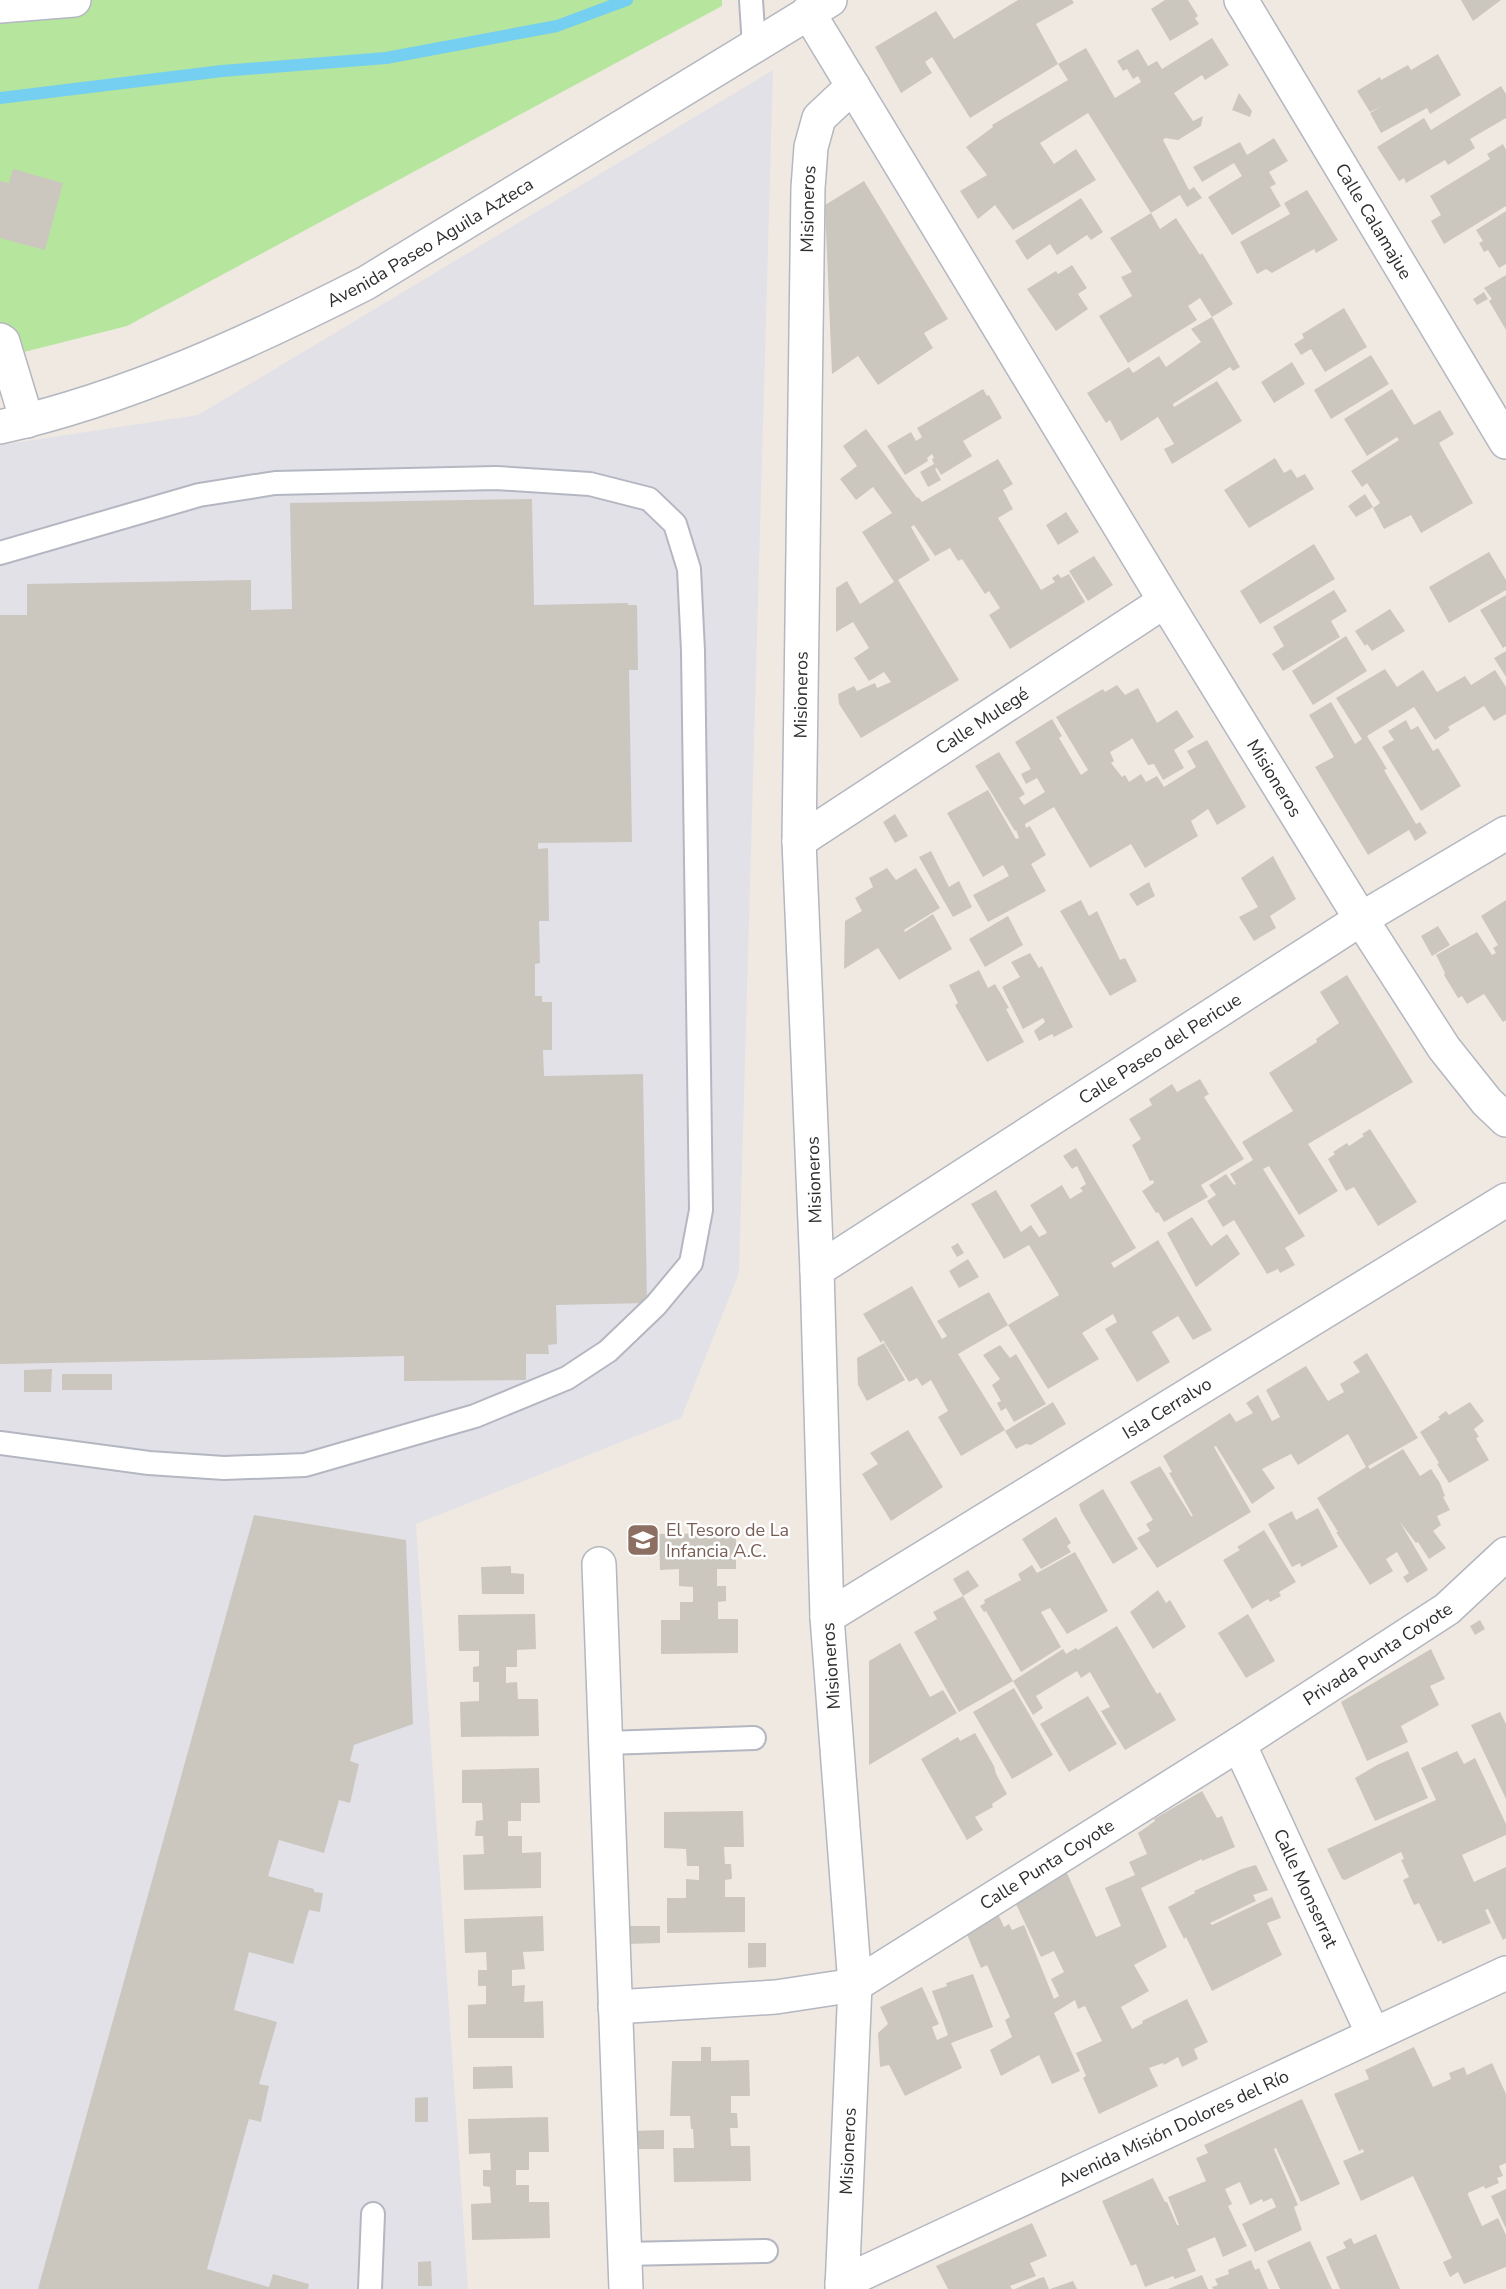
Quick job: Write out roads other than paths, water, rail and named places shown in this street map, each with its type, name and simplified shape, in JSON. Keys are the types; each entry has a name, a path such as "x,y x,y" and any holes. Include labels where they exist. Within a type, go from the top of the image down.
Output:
{"street":[{"path":"0,6 67,0"},
{"name":"Calle Calamajue","path":"1241,0 1506,442"},
{"name":"Avenida Paseo Aguila Azteca","path":"14,424 117,393 179,369 298,317 347,292 819,6"},
{"name":"Misioneros","path":"819,6 853,86 1361,919 1444,1048 1487,1102 1506,1120"},
{"name":"Misioneros","path":"842,2286 855,1985 827,1617 818,1270 800,841 808,189 811,147 819,118 853,86"},
{"path":"0,340 3,342 14,424"},
{"name":"Calle Mulegé","path":"800,841 1165,601"},
{"name":"Calle Paseo del Pericue","path":"818,1270 1361,919 1506,833"},
{"name":"Isla Cerralvo","path":"827,1617 1506,1200"},
{"name":"Privada Punta Coyote","path":"1239,1744 1447,1609 1506,1554"},
{"path":"598,1564 626,2289"},
{"name":"Calle Punta Coyote","path":"855,1985 1239,1744"},
{"name":"Calle Monserrat","path":"1239,1744 1373,2034"},
{"name":"Avenida Misión Dolores del Río","path":"842,2286 1506,1973"},
{"path":"615,2007 776,1998 855,1985"}],"lane":[{"path":"751,0 754,46"},
{"path":"0,553 199,495 275,483 496,478 590,484 649,499 675,524 689,569 693,662 701,1210 691,1263 656,1305 608,1351 567,1378 475,1416 305,1465 224,1468 149,1463 0,1443"},
{"path":"606,1743 754,1738"},
{"path":"370,2289 373,2214"},
{"path":"624,2254 766,2251"}],"waterway":[{"path":"0,98 222,71 386,58 557,26 627,0"}],"place":[{"name":"El Tesoro de La Infancia A.C.","path":"643,1540"}]}
